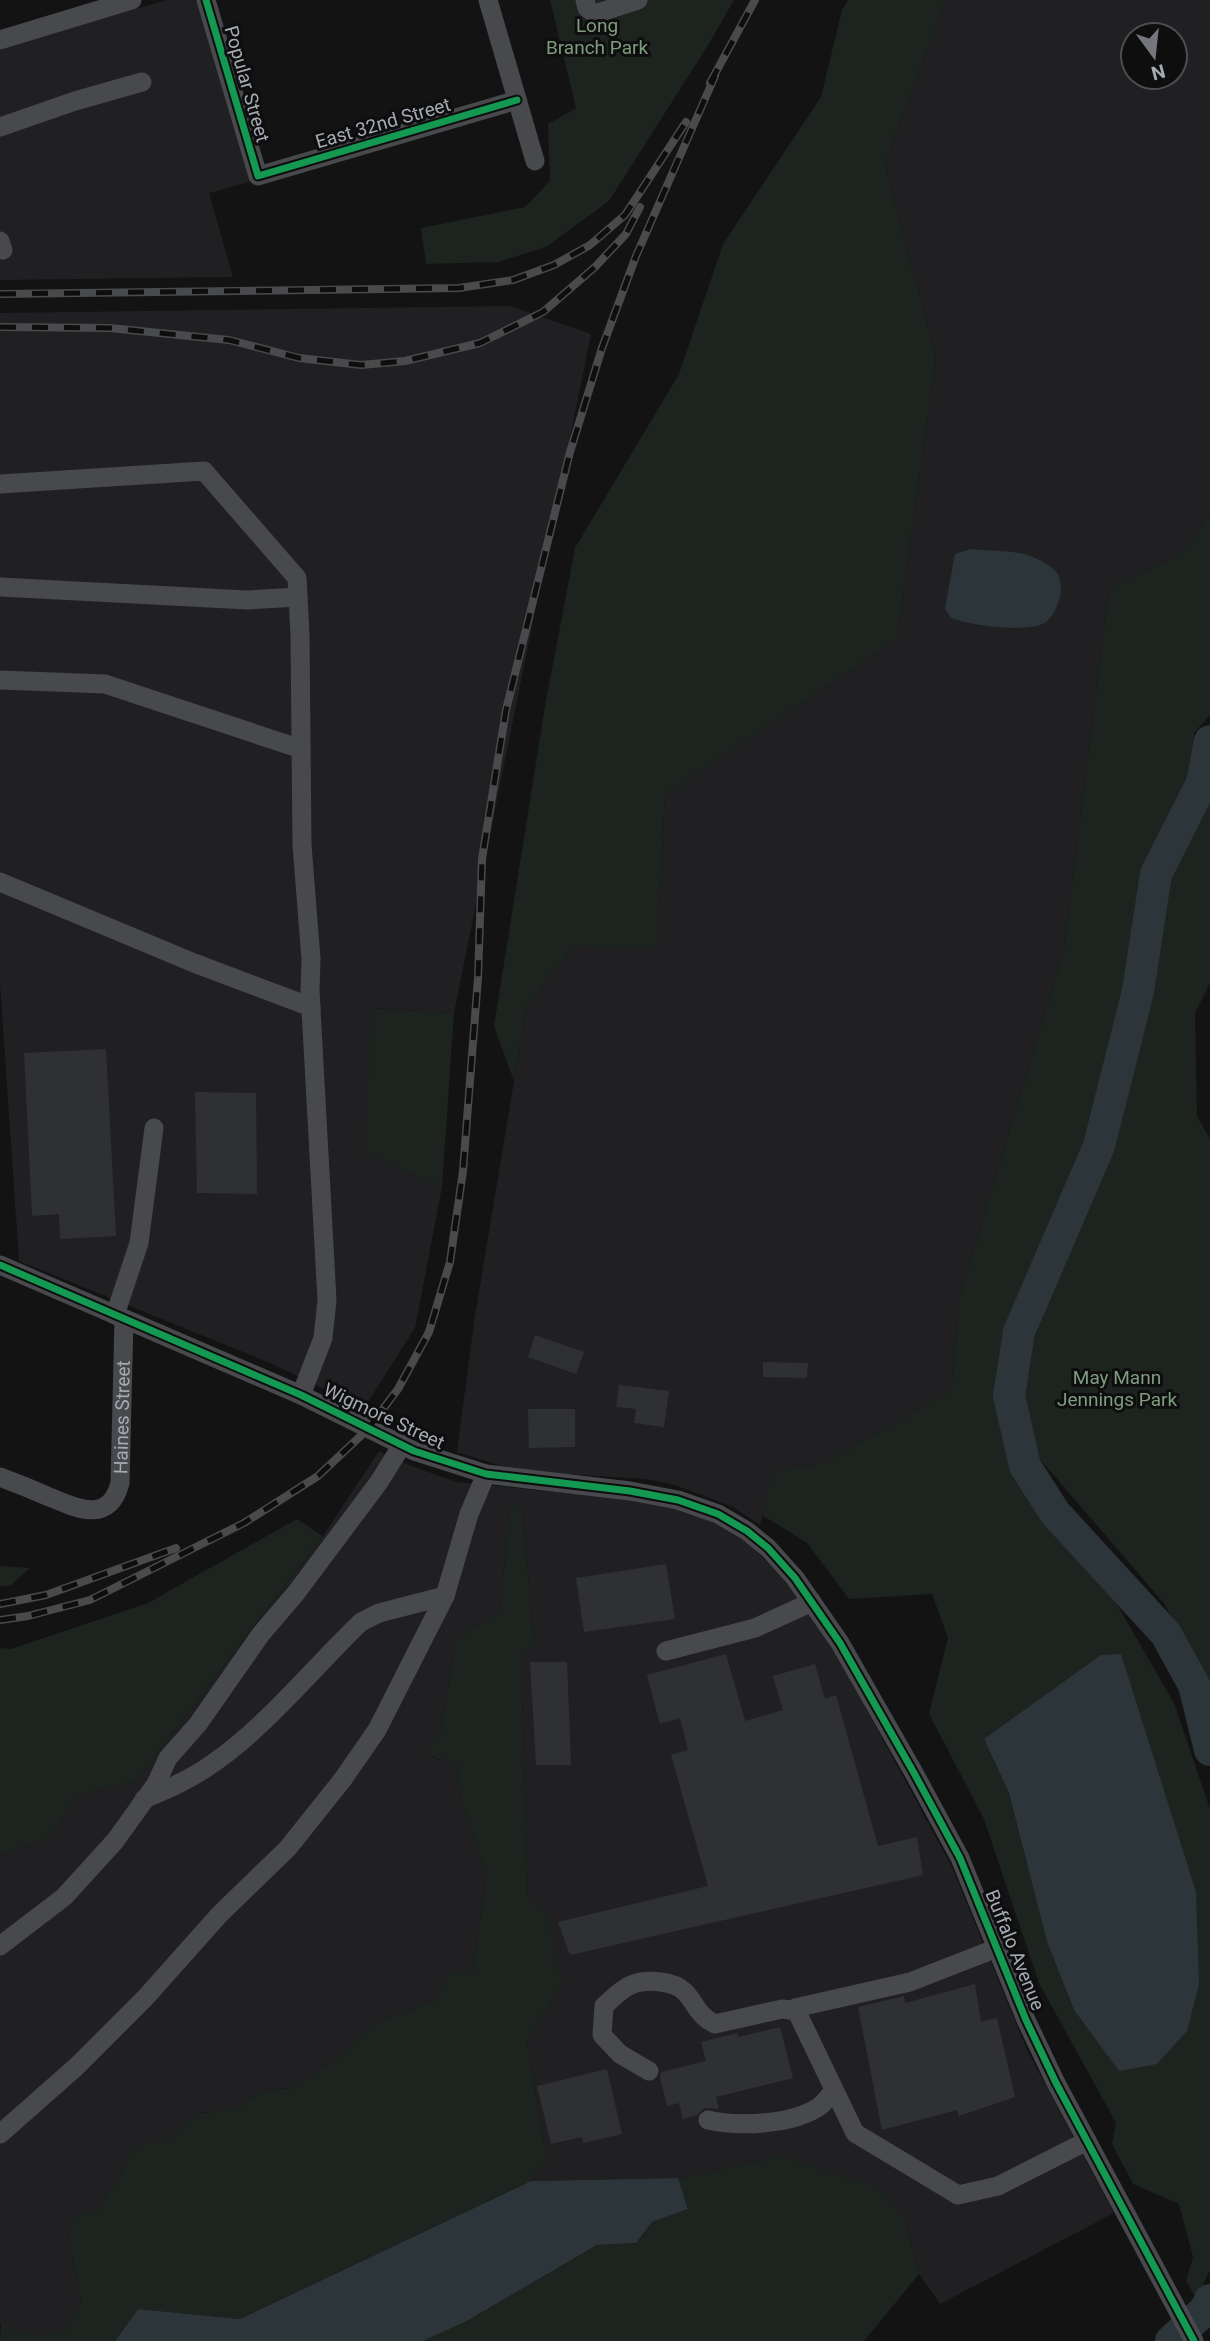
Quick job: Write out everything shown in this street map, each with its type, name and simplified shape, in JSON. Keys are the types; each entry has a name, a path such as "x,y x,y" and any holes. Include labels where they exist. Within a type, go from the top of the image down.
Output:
{"street":[{"path":"0,40 132,0"},
{"name":"Popular Street","path":"206,0 258,176"},
{"path":"488,0 535,161"},
{"path":"585,0 587,8 596,14 638,0"},
{"path":"0,127 75,101 142,82"},
{"name":"East 32nd Street","path":"258,176 517,100"},
{"path":"0,484 204,471 297,578 302,845 311,959 311,1007 327,1300 323,1338 301,1395"},
{"path":"0,587 247,600 298,597"},
{"path":"0,680 105,684 301,749"},
{"path":"0,882 194,964 311,1007"},
{"name":"Haines Street","path":"0,1477 77,1508 91,1510 105,1507 117,1494 120,1483 119,1317 139,1243 154,1128"},
{"name":"Wigmore Street","path":"0,1265 301,1395 402,1445 486,1474 630,1491 678,1500 718,1514 747,1531 768,1548 795,1578"},
{"path":"0,1946 64,1898 115,1841 156,1784 168,1758 198,1724 261,1634 296,1593 379,1482 402,1445"},
{"path":"0,2134 76,2067 146,1997 219,1915 288,1848 343,1779 377,1730 445,1596 469,1514 486,1474"},
{"name":"Buffalo Avenue","path":"795,1578 840,1643 954,1846 1026,2020 1194,2341"},
{"path":"143,1800 180,1784 213,1764 256,1728 361,1622 379,1614 445,1596"},
{"path":"666,1651 755,1628 812,1602"},
{"path":"997,1948 910,1982 795,2008 855,2133 958,2196 998,2186 1087,2141"},
{"path":"649,2071 620,2054 601,2035 604,2006 631,1985 667,1983 683,1990 698,2012 707,2021 715,2024 782,2009 797,2011"},
{"path":"708,2120 737,2124 795,2116 820,2106 834,2090"}],"shaded area":[{"path":"167,0 200,0 252,181 209,193 233,277 0,280 0,48"},
{"path":"946,0 1210,0 1210,512 1180,555 1109,586 1064,948 959,1298 951,1390 824,1463 774,1470 760,1525 733,1507 675,1485 645,1479 533,1472 498,1465 457,1452 474,1322 526,1009 573,946 657,946 665,796 897,639 936,358 885,164"},
{"path":"510,306 591,334 454,1013 372,1008 365,1154 442,1187 415,1328 364,1408 270,1363 19,1261 0,983 0,313"},
{"path":"971,549 1024,554 1052,568 1060,578 1061,592 1050,618 1038,626 1013,628 984,626 951,618 945,609 955,554"},
{"path":"379,1451 457,1482 645,1501 681,1510 718,1524 750,1545 783,1577 830,1642 951,1865 1027,2050 1114,2213 940,2304 919,2274 905,2219 781,2156 678,2178 531,2181 547,2161 527,2042 562,1985 528,1900 521,1654 534,1645 523,1514 510,1503 500,1611 456,1640 440,1732 430,1757 457,1764 462,1803 486,1875 473,1971 447,1975 434,2001 375,2022 345,2051 293,2088 264,2090 233,2110 200,2113 165,2141 141,2143 129,2151 123,2172 97,2209 68,2235 81,2303 63,2331 46,2335 20,2335 0,2324 0,1855 51,1837 77,1795 135,1782 323,1536"},
{"path":"1121,1654 1196,1892 1199,1984 1187,2031 1157,2064 1119,2071 1074,2010 1047,1942 1009,1793 984,1739 1101,1655"},
{"path":"678,2178 688,2209 652,2222 636,2243 597,2245 467,2321 423,2341 115,2341 138,2309 240,2319 531,2181"}],"green space":[{"name":"Long Branch Park","path":"550,0 734,0 609,201 546,247 498,262 426,264 421,228 525,207 550,181 548,124 576,108"},
{"path":"848,0 946,0 885,164 936,358 897,639 665,796 657,947 573,946 526,1009 514,1081 494,1026 545,706 575,548 679,374 723,244 821,97 842,10"},
{"path":"1210,512 1210,715 1194,733 1194,783 1138,887 1122,999 1087,1142 1008,1326 997,1402 1015,1480 1115,1601 1174,1703 1210,1809 1210,2270 1199,2293 1194,2295 1186,2280 1193,2257 1179,2204 1133,2184 1112,2144 1116,2123 1039,1983 984,1819 929,1714 948,1638 932,1594 849,1599 807,1543 762,1515 773,1470 824,1463 951,1390 959,1298 1064,948 1109,586 1180,555","holes":["984,1739 1199,1984 1074,2010 1047,1942 1009,1793"]},
{"name":"May Mann Jennings Park","path":"1210,801 1210,983 1195,1013 1197,1116 1210,1139 1210,1709 1197,1660 1163,1602 1039,1458 1021,1388 1049,1285 1113,1144 1138,1038 1163,892"},
{"path":"371,1008 454,1013 442,1187 365,1154"},
{"path":"510,1502 523,1514 534,1645 521,1654 528,1899 547,1911 562,1985 527,2042 547,2161 531,2181 240,2319 138,2309 115,2341 0,2341 1,2323 31,2335 63,2331 81,2303 68,2235 73,2218 97,2209 123,2172 129,2151 141,2143 165,2141 200,2113 233,2110 264,2090 293,2088 345,2051 375,2022 434,2001 447,1975 473,1971 486,1875 462,1803 457,1765 430,1756 429,1744 440,1732 456,1640 500,1611"},
{"path":"297,1519 323,1536 135,1782 77,1795 51,1837 0,1855 0,1648 11,1649 148,1603"},
{"path":"0,1566 30,1568 10,1586 0,1586"},
{"path":"781,2156 879,2187 905,2219 919,2274 864,2341 423,2341 467,2321 597,2245 636,2243 652,2222 688,2209 678,2178"}],"building":[{"path":"106,1049 116,1236 60,1239 59,1214 32,1216 24,1053"},
{"path":"195,1092 256,1093 257,1194 197,1193"},
{"path":"535,1335 584,1352 576,1374 528,1357"},
{"path":"763,1362 808,1363 807,1378 763,1377"},
{"path":"619,1385 669,1391 664,1427 634,1423 636,1409 616,1407"},
{"path":"528,1409 575,1409 575,1447 529,1448"},
{"path":"666,1564 675,1619 584,1632 576,1578"},
{"path":"726,1654 745,1721 783,1710 773,1676 815,1664 825,1699 836,1695 878,1846 917,1837 923,1875 570,1955 558,1922 708,1886 671,1755 688,1750 680,1718 660,1724 647,1675"},
{"path":"530,1662 567,1662 571,1765 536,1765"},
{"path":"975,1984 981,2022 997,2018 1015,2097 959,2116 957,2110 882,2130 858,2007 904,1996 905,2003"},
{"path":"780,2027 793,2078 716,2097 719,2109 704,2108 697,2115 683,2119 679,2103 667,2106 661,2072 706,2061 701,2042"},
{"path":"607,2069 622,2134 583,2143 582,2137 551,2144 537,2086"}],"waterway":[{"path":"1210,741 1202,783 1156,874 1138,991 1099,1146 1019,1332 1009,1396 1025,1466 1055,1513 1166,1634 1194,1685 1210,1750"},
{"path":"1171,2341 1205,2310 1210,2300"}],"railway":[{"path":"710,83 755,0"},
{"path":"0,1620 28,1616 90,1600 244,1523 318,1476 368,1429 398,1389 429,1332 450,1262 463,1171 478,978 482,859 506,710 570,452 602,348 636,256 715,76"},
{"path":"0,294 459,288 513,280 554,265 590,245 625,215 686,122"},
{"path":"0,327 110,328 229,340 299,358 361,365 405,361 480,343 543,312 595,267 626,234 640,207"},
{"path":"0,1604 46,1595 176,1548"}],"cycle path":[{"path":"206,0 258,176 517,100"},
{"path":"0,1265 301,1395 414,1451 486,1474 630,1491 678,1500 718,1514 747,1531 768,1548 795,1578 840,1643 960,1858 1026,2020 1056,2083 1194,2341"}]}
